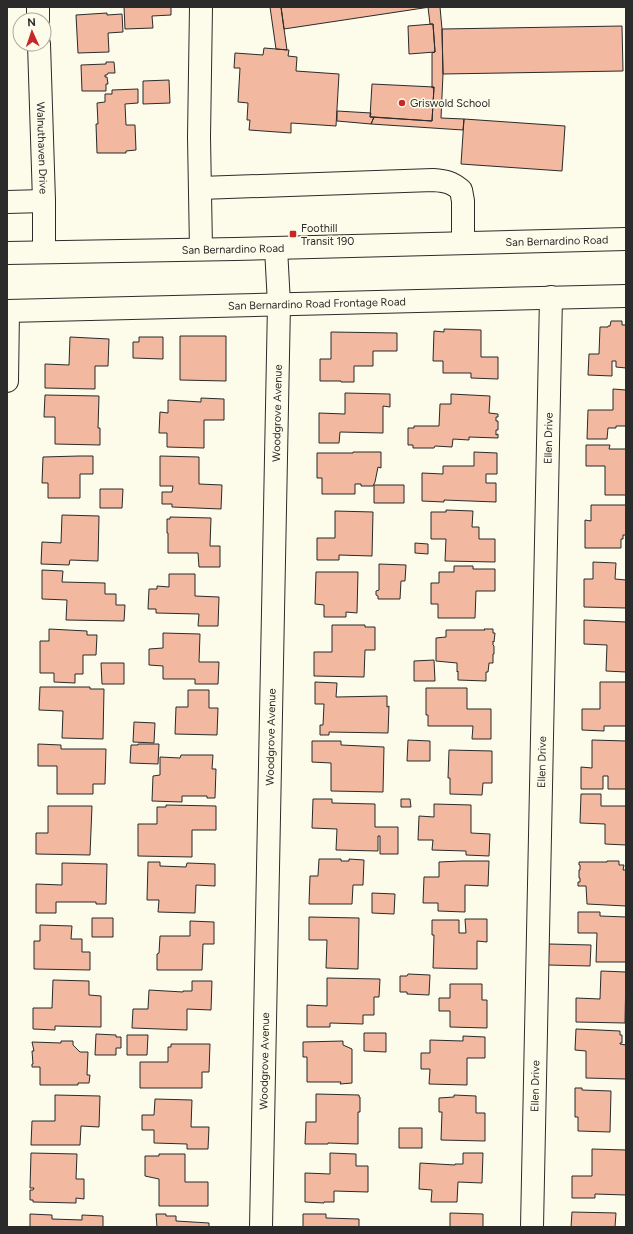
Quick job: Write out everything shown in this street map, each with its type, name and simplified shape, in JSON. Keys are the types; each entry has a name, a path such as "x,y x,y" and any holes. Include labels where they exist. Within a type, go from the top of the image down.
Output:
{"street":[{"path":"201,7 199,137 201,249"},
{"name":"Walnuthaven Drive","path":"39,52 44,201 44,252"},
{"path":"200,188 433,180 444,181 452,183 461,190 463,201 463,243"},
{"path":"7,202 44,201"},
{"name":"San Bernardino Road","path":"7,253 626,239"},
{"name":"Woodgrove Avenue","path":"261,1227 279,304 276,248"},
{"name":"San Bernardino Road Frontage Road","path":"8,311 626,296"},
{"name":"Ellen Drive","path":"532,1227 551,297"},
{"path":"7,381 8,311"}],"building":[{"path":"124,7 171,7 171,15 152,16 153,28 125,29"},
{"path":"270,7 281,7 287,50 276,49"},
{"path":"281,7 430,7 284,29"},
{"path":"428,7 440,7 443,74 441,118 464,119 463,130 371,124 374,117 432,121 434,87 432,88 432,53 435,52 433,24 430,24"},
{"path":"107,13 107,15 122,14 123,32 108,33 109,52 78,53 76,15"},
{"path":"433,24 435,52 409,54 408,26"},
{"path":"622,26 623,71 443,74 442,29"},
{"path":"264,48 289,50 288,56 297,57 296,71 339,74 336,126 291,123 291,133 249,130 250,120 247,120 248,103 238,102 240,68 234,68 235,53 263,55"},
{"path":"106,62 114,62 115,73 108,73 105,75 105,77 107,77 108,84 106,84 106,91 82,91 81,65 106,64"},
{"path":"169,80 170,103 143,104 143,81"},
{"path":"372,84 434,87 432,121 370,117"},
{"path":"138,89 138,103 125,104 126,125 135,125 136,150 126,151 126,153 97,153 97,103 105,102 105,94 112,94 112,90"},
{"path":"337,111 371,113 370,117 374,117 371,124 337,121"},
{"path":"464,119 565,126 562,171 461,164"},
{"path":"611,321 622,321 622,325 626,325 626,368 616,367 616,361 612,361 612,376 588,375 589,354 599,354 600,327 610,326"},
{"path":"444,329 481,330 481,357 498,357 498,379 471,378 471,373 443,373 443,361 433,361 434,331 444,332"},
{"path":"331,332 397,333 397,351 373,351 373,366 354,366 354,382 320,381 320,359 331,359"},
{"path":"180,336 226,336 226,381 180,380"},
{"path":"70,337 109,339 108,366 95,366 95,389 45,388 45,364 69,365"},
{"path":"139,337 163,337 163,359 133,358 133,342 139,342"},
{"path":"613,389 626,390 626,426 608,428 607,439 587,439 588,410 613,410"},
{"path":"345,393 390,394 390,407 383,406 383,433 340,432 339,443 319,443 319,413 345,414"},
{"path":"451,394 490,396 489,413 498,414 498,417 496,417 496,421 498,421 498,430 496,430 496,435 498,434 498,438 469,437 469,440 453,439 452,447 435,446 434,448 413,448 413,445 408,445 408,428 414,428 414,426 439,426 440,404 451,404"},
{"path":"45,395 99,396 98,428 100,428 100,445 55,444 55,417 44,417"},
{"path":"201,398 224,399 224,420 204,420 204,448 167,447 167,433 159,433 160,412 168,413 168,400 201,402"},
{"path":"586,445 610,445 609,449 626,449 626,495 605,495 605,466 586,466"},
{"path":"381,452 381,468 378,467 373,486 361,486 361,484 355,484 355,494 322,494 322,478 317,478 317,453"},
{"path":"474,452 497,453 497,474 486,474 486,483 496,483 496,502 444,500 444,502 422,501 422,473 443,474 443,466 474,466"},
{"path":"93,456 93,474 80,474 80,498 48,498 48,483 42,483 43,457"},
{"path":"160,456 199,457 199,484 222,485 221,509 172,507 172,504 162,504 162,492 172,492 173,486 160,486"},
{"path":"374,485 404,485 404,503 374,503"},
{"path":"100,489 123,489 122,508 100,508"},
{"path":"591,505 626,505 626,535 623,535 623,539 621,539 621,548 585,548 585,520 591,521"},
{"path":"446,510 473,511 472,527 479,527 479,539 495,539 495,562 445,561 446,539 431,539 431,512 446,512"},
{"path":"335,511 373,512 372,556 339,555 339,560 317,560 317,538 335,538"},
{"path":"62,515 99,516 98,561 70,560 69,565 41,564 42,542 61,543"},
{"path":"170,517 211,518 210,546 220,546 220,567 199,567 198,553 168,553 167,519 170,519"},
{"path":"415,543 428,544 428,554 415,553"},
{"path":"593,562 616,563 615,579 626,580 626,608 584,607 584,579 593,579"},
{"path":"379,564 406,565 405,581 401,581 400,599 378,599 376,591 379,590"},
{"path":"454,566 473,566 473,569 495,569 495,591 476,591 475,618 438,618 438,604 431,604 431,583 439,583 439,572 454,572"},
{"path":"42,570 63,571 62,582 105,583 105,594 116,594 116,605 125,605 124,621 66,620 67,600 42,599"},
{"path":"316,572 358,572 357,613 346,612 346,617 324,617 324,605 315,604"},
{"path":"169,574 195,574 195,596 219,597 218,626 198,626 199,614 156,613 156,609 148,609 149,589 157,589 157,586 169,587"},
{"path":"584,620 626,622 626,672 606,671 607,645 584,644"},
{"path":"332,625 365,625 365,627 375,627 375,650 365,650 364,677 314,676 314,652 332,652"},
{"path":"49,629 87,631 87,635 97,635 96,655 83,655 83,674 75,674 75,683 54,682 54,673 40,673 40,641 49,641"},
{"path":"484,629 493,629 493,633 495,633 494,642 493,641 493,663 489,663 488,672 486,672 486,681 458,680 457,663 436,661 436,638 446,637 446,630 485,630"},
{"path":"163,633 200,634 199,662 219,662 218,684 195,684 195,679 163,679 163,666 149,665 149,649 163,648"},
{"path":"434,660 435,681 414,681 414,661"},
{"path":"101,663 124,663 124,684 102,684"},
{"path":"315,682 337,683 336,697 387,696 387,707 389,706 388,733 329,732 329,735 320,735 320,725 323,725 324,704 315,704"},
{"path":"600,682 626,682 626,726 604,726 604,731 582,730 582,709 600,709"},
{"path":"40,687 90,687 90,689 104,689 103,739 62,738 63,711 39,710"},
{"path":"426,688 467,688 467,709 491,709 491,739 472,739 473,726 428,726 428,715 426,715"},
{"path":"188,690 209,690 209,708 218,708 217,735 175,734 176,707 188,707"},
{"path":"134,722 155,723 154,743 133,742"},
{"path":"408,740 430,741 430,761 407,761"},
{"path":"592,740 626,741 626,789 608,789 608,776 603,776 603,789 581,789 581,767 592,768"},
{"path":"312,741 341,741 341,745 384,747 383,792 331,791 331,763 312,762"},
{"path":"38,744 61,745 61,749 106,749 105,784 93,784 93,794 57,794 57,766 38,766"},
{"path":"159,744 158,764 130,763 131,745"},
{"path":"449,750 492,751 492,783 483,783 482,795 450,794 450,778 448,778"},
{"path":"181,755 213,755 212,769 216,769 215,798 207,798 207,796 182,796 182,802 152,801 153,776 160,775 160,757 180,758"},
{"path":"581,794 601,794 601,806 626,806 626,845 605,844 605,824 580,823"},
{"path":"313,799 332,799 332,803 375,804 375,827 398,827 398,854 380,854 380,836 378,836 378,851 336,850 337,829 312,828"},
{"path":"401,799 410,799 411,807 401,807"},
{"path":"434,804 471,805 471,833 490,834 489,856 466,855 466,851 432,850 433,840 418,840 419,816 434,817"},
{"path":"166,805 216,806 216,830 192,830 192,857 138,856 138,824 157,824 157,807 166,807"},
{"path":"48,806 92,806 90,855 36,854 36,833 48,833"},
{"path":"319,859 341,859 341,861 349,861 349,859 364,860 363,885 353,885 352,904 309,904 310,876 318,876"},
{"path":"489,861 488,886 465,885 465,912 438,911 438,903 423,903 424,877 439,877 439,862"},
{"path":"619,861 619,865 624,865 623,870 626,870 626,906 587,904 586,886 578,886 578,882 580,882 579,862"},
{"path":"148,862 160,862 160,866 186,867 187,863 215,864 215,886 196,885 195,913 158,912 159,900 147,900"},
{"path":"62,863 107,864 106,904 96,904 96,902 56,902 56,913 36,913 36,884 62,885"},
{"path":"372,893 395,894 394,914 372,913"},
{"path":"578,912 600,912 600,916 626,917 626,962 596,962 597,933 578,933"},
{"path":"309,917 359,918 358,969 326,968 327,940 309,940"},
{"path":"92,918 113,918 113,937 92,937"},
{"path":"465,919 487,919 487,942 477,941 477,969 433,968 434,935 432,935 432,920 459,920 459,933 466,933"},
{"path":"190,921 214,922 214,944 203,944 202,970 157,970 157,954 159,953 160,936 190,936"},
{"path":"40,925 72,926 71,939 82,939 82,952 90,952 90,970 34,969 34,941 40,941"},
{"path":"549,944 591,945 590,966 548,965"},
{"path":"601,971 626,972 625,1023 576,1022 576,998 600,999"},
{"path":"408,974 430,975 429,995 407,994 407,992 400,992 400,976 407,976"},
{"path":"327,978 380,979 379,997 374,997 374,1015 363,1015 363,1024 330,1023 330,1027 307,1027 307,1005 327,1006"},
{"path":"53,980 89,981 89,995 101,996 101,1027 55,1026 55,1030 33,1029 33,1008 52,1008"},
{"path":"192,981 212,981 211,1010 187,1009 187,1030 132,1028 133,1009 148,1009 149,990 183,992 192,991"},
{"path":"450,984 482,984 482,1000 487,1000 487,1028 450,1027 450,1011 439,1011 439,998 450,998"},
{"path":"576,1029 620,1031 620,1035 622,1035 622,1043 620,1044 626,1045 626,1079 586,1078 586,1051 575,1050"},
{"path":"364,1033 386,1033 386,1052 364,1051"},
{"path":"96,1034 116,1035 116,1037 121,1037 121,1048 116,1048 116,1055 95,1055"},
{"path":"127,1035 148,1035 147,1055 127,1055"},
{"path":"463,1036 485,1037 485,1058 467,1058 467,1085 429,1084 430,1069 421,1069 421,1053 430,1053 430,1040 463,1041"},
{"path":"61,1041 73,1041 73,1045 80,1052 88,1052 87,1075 90,1075 89,1083 78,1083 78,1085 40,1085 40,1067 32,1067 32,1051 34,1051 32,1042 61,1043"},
{"path":"343,1041 343,1045 352,1049 352,1083 340,1084 341,1082 307,1082 307,1057 303,1057 303,1042"},
{"path":"171,1044 210,1044 209,1072 202,1072 202,1088 140,1088 140,1062 168,1062 168,1047 171,1047"},
{"path":"575,1088 582,1088 582,1090 611,1091 610,1132 578,1131 578,1117 575,1117"},
{"path":"316,1094 359,1095 360,1112 358,1112 358,1144 305,1144 306,1122 316,1122"},
{"path":"55,1095 100,1096 99,1127 81,1126 80,1145 31,1145 32,1121 55,1121"},
{"path":"454,1095 476,1096 476,1113 485,1113 485,1141 441,1140 442,1112 439,1112 439,1098 454,1097"},
{"path":"155,1099 192,1100 191,1127 209,1127 208,1149 187,1149 187,1144 154,1143 154,1130 142,1130 142,1115 154,1115"},
{"path":"399,1128 422,1128 422,1148 399,1148"},
{"path":"592,1149 626,1150 626,1195 595,1194 595,1198 572,1198 572,1176 592,1176"},
{"path":"31,1153 77,1154 76,1179 84,1179 84,1199 76,1198 76,1203 33,1202 33,1200 30,1200 30,1190 33,1190 34,1188 30,1188"},
{"path":"330,1153 356,1154 356,1166 368,1166 368,1192 334,1191 334,1202 305,1202 305,1173 330,1174"},
{"path":"463,1153 483,1153 482,1183 458,1182 457,1202 431,1202 432,1190 419,1189 420,1163 463,1164"},
{"path":"159,1154 185,1154 185,1182 208,1182 208,1206 159,1206 159,1179 145,1176 145,1156 159,1156"},
{"path":"572,1212 616,1213 615,1227 571,1227"},
{"path":"450,1213 483,1214 483,1227 450,1227"},
{"path":"30,1214 52,1215 52,1219 82,1220 82,1215 103,1216 103,1227 30,1227"},
{"path":"156,1214 176,1216 176,1221 209,1223 209,1227 157,1227"},
{"path":"303,1214 326,1214 326,1218 359,1219 359,1227 303,1227"}],"place":[{"name":"Griswold School","path":"402,103"},
{"name":"Foothill Transit 190","path":"293,234"}]}
